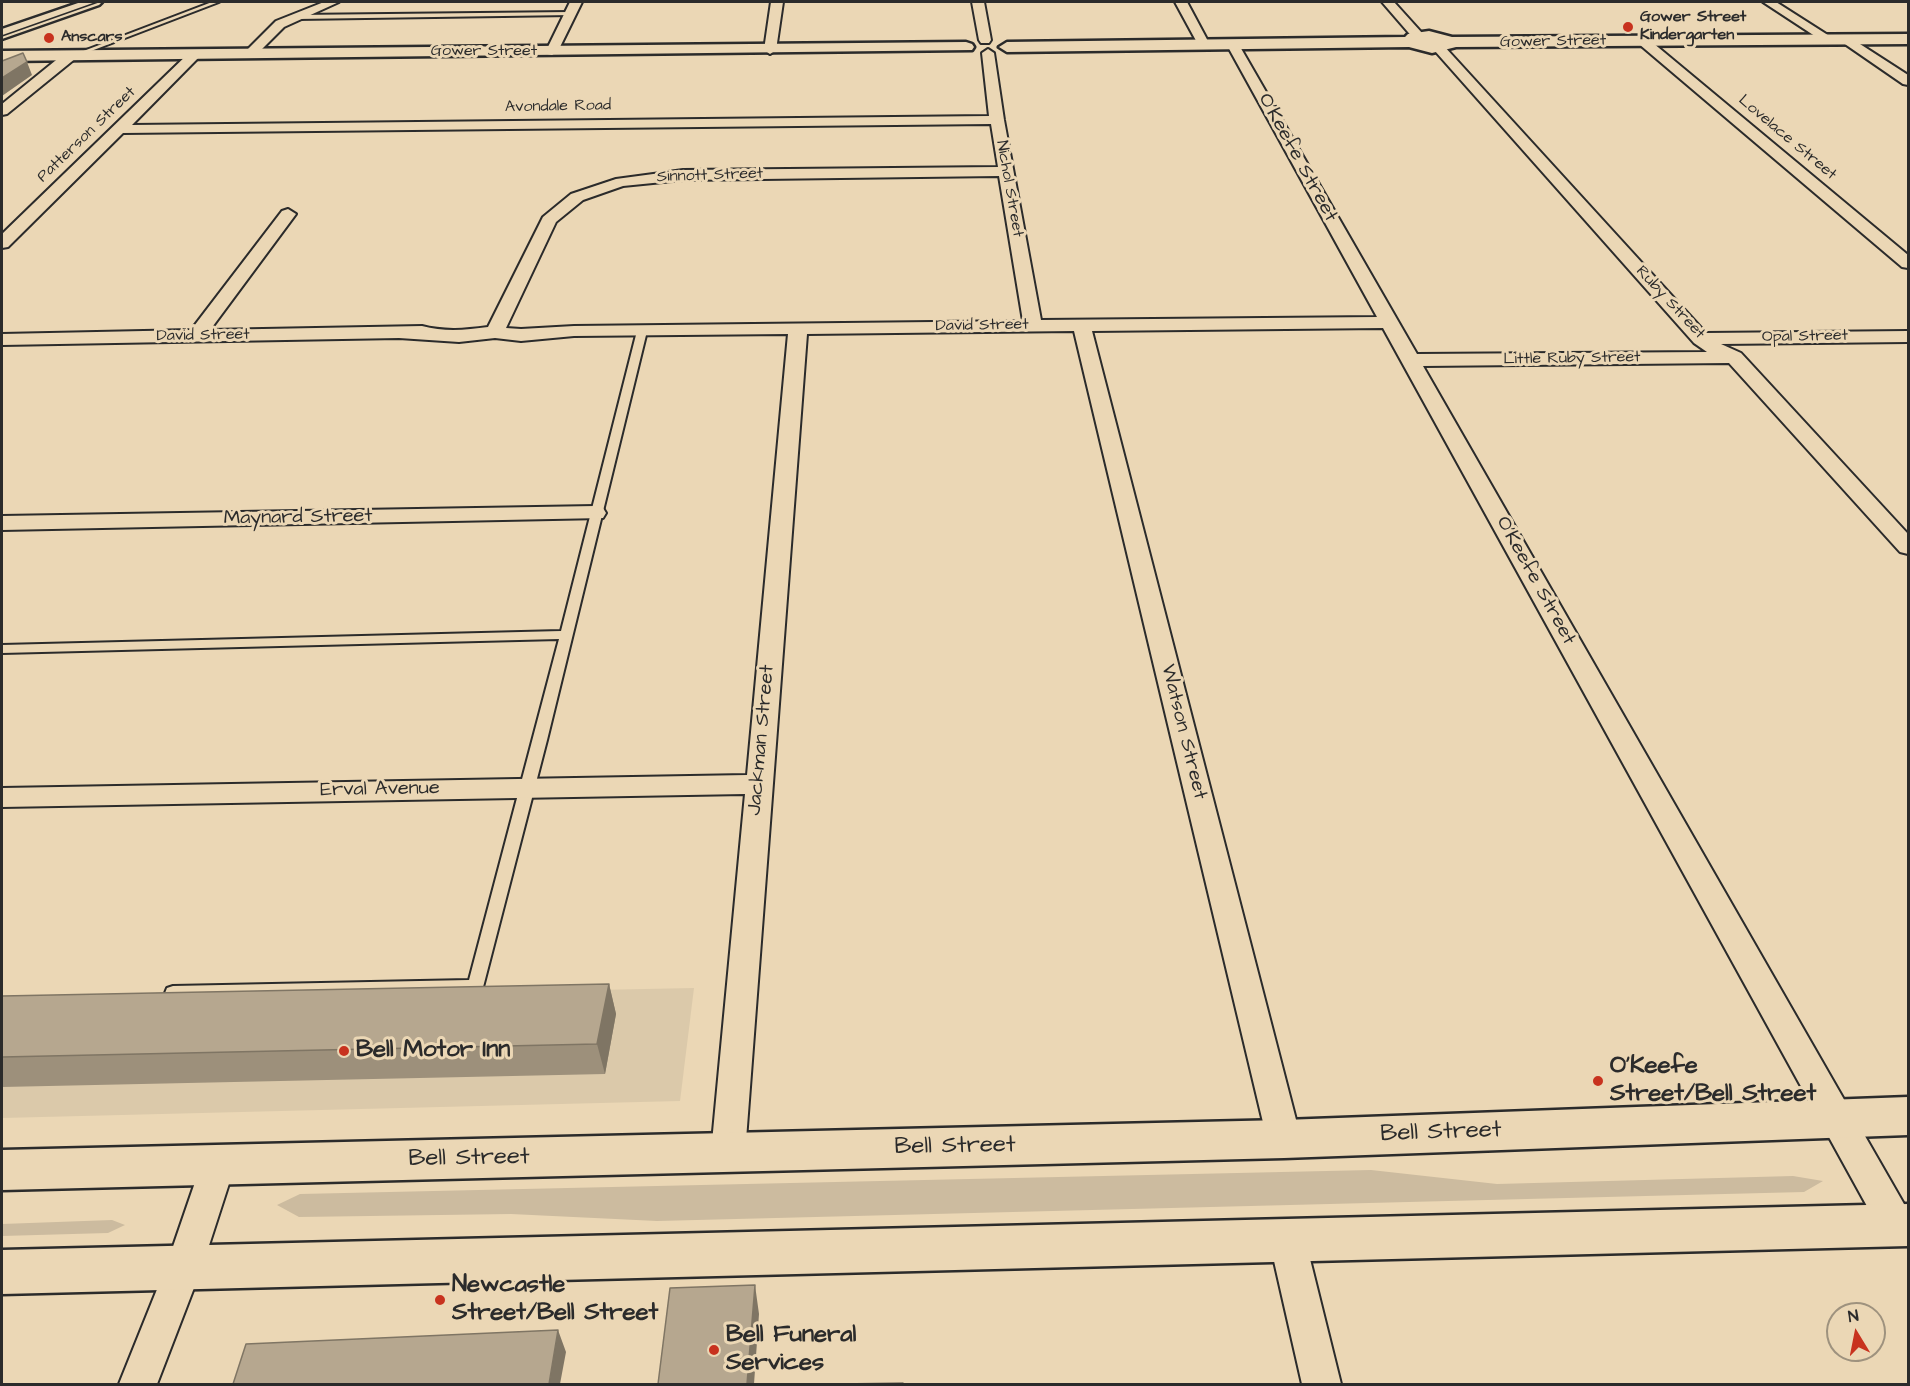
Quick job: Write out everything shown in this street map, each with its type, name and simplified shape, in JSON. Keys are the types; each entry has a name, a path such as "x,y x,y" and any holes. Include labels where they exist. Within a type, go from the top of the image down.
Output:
{"main road":[{"path":"67,55 12,48 8,42 7,32 94,2"},
{"name":"Gower Street","path":"1414,39 1434,37 1445,45 1908,39"},
{"path":"987,47 1001,43 1007,47 1233,45 1414,39"},
{"name":"Gower Street","path":"2,56 770,50 966,47 971,43 987,47"},
{"name":"Bell Street","path":"2,1170 1284,1139 1908,1116"},
{"path":"2,1272 1903,1225"}],"street":[{"path":"250,53 271,31 297,16 333,2"},
{"path":"552,51 576,2"},
{"path":"770,50 777,2"},
{"name":"Nichol Street","path":"978,2 1033,325"},
{"path":"1181,2 1204,45"},
{"path":"1388,2 1414,39"},
{"path":"1769,2 1828,39"},
{"path":"1846,39 1908,81"},
{"name":"Lovelace Street","path":"1643,41 1908,263"},
{"name":"O'Keefe Street","path":"1233,45 1838,1118 1903,1225"},
{"name":"Ruby Street","path":"1445,45 1701,339 1734,357 1908,547"},
{"name":"Patterson Street","path":"2,243 196,54"},
{"path":"2,111 67,55"},
{"name":"Avondale Road","path":"119,129 997,120"},
{"name":"Sinnott Street","path":"496,329 549,220 577,197 621,182 683,175 1006,171"},
{"path":"196,336 288,214"},
{"name":"David Street","path":"2,339 405,334 459,336 496,329 521,335 798,328 1389,322"},
{"name":"Watson Street","path":"1082,326 1284,1139"},
{"name":"Jackman Street","path":"728,1153 798,328"},
{"name":"Opal Street","path":"1701,339 1908,336"},
{"name":"Little Ruby Street","path":"1411,360 1734,357"},
{"name":"Maynard Street","path":"2,523 595,513"},
{"name":"Erval Avenue","path":"2,798 758,784"},
{"path":"138,1384 184,1267 218,1165"},
{"path":"1287,1239 1322,1384"}],"lane":[{"path":"67,55 216,2"},
{"path":"297,16 570,14"},
{"path":"156,993 476,986 529,787 595,513 642,331"},
{"path":"2,649 566,635"}],"shaded area":[{"name":"Bell Motor Inn","path":"694,988 680,1101 2,1118 2,1002"},
{"path":"1371,1170 1497,1184 1793,1176 1823,1181 1804,1192 657,1221 511,1214 299,1217 277,1205 300,1194"},
{"path":"112,1220 125,1225 108,1233 2,1236 2,1224"}],"building":[{"path":"23,53 27,62 2,78 2,61"},
{"path":"609,984 597,1044 2,1057 2,996"},
{"name":"Bell Funeral Services","path":"755,1285 747,1384 658,1384 670,1288"},
{"path":"558,1330 549,1384 233,1384 246,1344"},
{"path":"903,1383 903,1384 841,1384"}],"tram line":[{"path":"2,36 98,2"}],"place":[{"name":"Gower Street Kindergarten","path":"1628,27"},
{"name":"Anscars","path":"49,38"},
{"name":"Bell Motor Inn","path":"344,1051"},
{"name":"O'Keefe Street/Bell Street","path":"1598,1081"},
{"name":"Newcastle Street/Bell Street","path":"440,1300"},
{"name":"Bell Funeral Services","path":"714,1350"}]}
